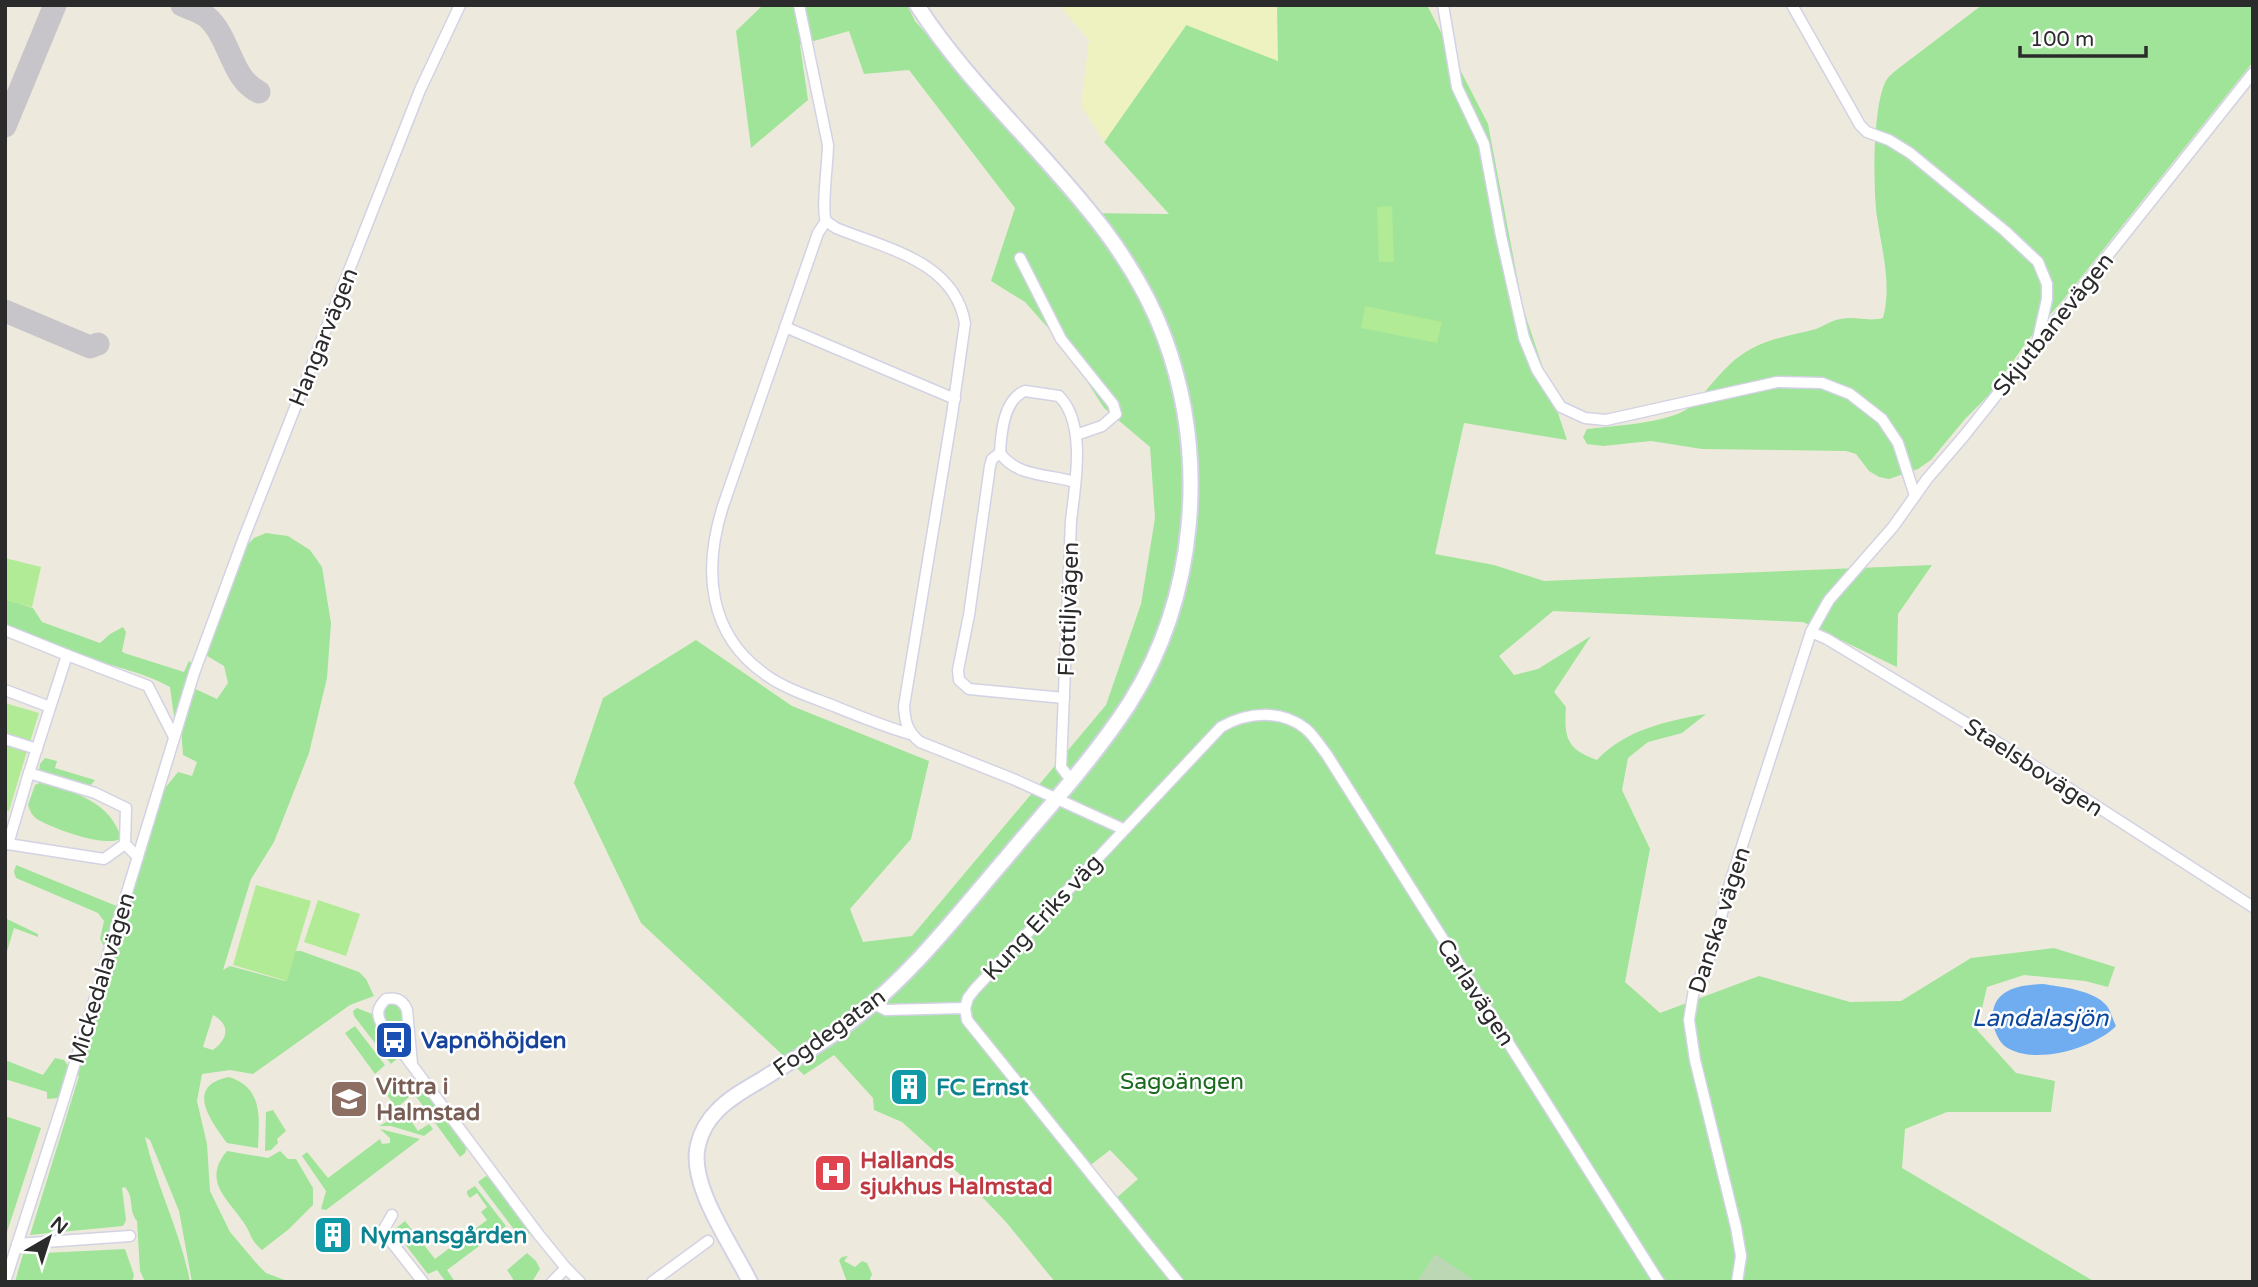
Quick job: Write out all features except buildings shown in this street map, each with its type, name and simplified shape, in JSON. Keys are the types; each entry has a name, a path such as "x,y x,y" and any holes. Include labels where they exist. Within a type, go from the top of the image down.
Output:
{"street":[{"name":"Hangarvägen","path":"194,673 248,527 420,90 460,5"},
{"path":"799,5 828,145 823,210 825,221 931,268 949,284 963,310 965,323 904,706 905,723 910,734"},
{"name":"Fogdegatan","path":"750,1282 698,1181 697,1148 705,1128 726,1103 829,1038 909,970 1056,799 1114,726 1131,701 1154,655 1174,598 1190,520 1190,460 1183,401 1161,329 1129,265 1101,226 950,50 917,5"},
{"path":"1443,5 1457,87 1483,144 1521,328 1537,370 1562,407 1585,418 1606,420 1777,382 1822,383 1850,394 1882,418 1898,443 1915,496"},
{"path":"1792,5 1860,125 1867,132 1889,140 1910,153 2006,231 2038,262 2047,284 2047,299 2037,342"},
{"name":"Skjutbanevägen","path":"1850,573 1893,527 2037,342 2253,73"},
{"name":"Kung Eriks väg","path":"825,221 818,233 714,533 710,562 718,614 730,638 743,655 768,677 817,700 910,734 920,741 1123,829"},
{"path":"1020,258 1061,339 1113,404 1116,414 1102,426 1076,435 1070,413 1059,396 1025,391 1014,398 1008,408 1000,453 992,459 990,466 969,615 958,670 959,680 969,689 1064,698"},
{"path":"785,327 955,399"},
{"name":"Flottiljvägen","path":"1071,780 1061,767 1076,435"},
{"path":"1000,453 1012,466 1022,470 1075,482"},
{"name":"Danska vägen","path":"1737,1282 1741,1256 1736,1227 1695,1060 1689,1020 1694,989 1711,954 1731,880 1811,632 1829,600 1850,573"},
{"path":"5,630 148,686 174,737"},
{"name":"Staelsbovägen","path":"1811,632 1986,735 2253,907"},
{"path":"67,655 8,844 104,859 125,844"},
{"name":"Mickedalavägen","path":"5,1282 64,1102 194,673"},
{"path":"5,690 50,707"},
{"name":"Kung Eriks väg","path":"965,1008 975,989 1221,727 1236,718 1254,714 1280,717"},
{"name":"Carlavägen","path":"1280,717 1296,722 1308,731 1327,755 1659,1282"},
{"path":"5,738 37,749"},
{"path":"29,773 95,793 126,808 125,844 138,857"},
{"path":"412,1064 407,1010 404,1003 398,999 386,999 377,1010 377,1017 440,1104 566,1268 580,1282"},
{"path":"873,1003 886,1010 965,1008 967,1020 1178,1282"},
{"path":"392,1215 384,1229 386,1235 423,1282"},
{"path":"17,1244 130,1236"},
{"path":"652,1282 708,1241"},
{"path":"552,1282 566,1268"}],"green space":[{"name":"Sagoängen","path":"763,5 907,5 915,21 1082,213 1169,214 1104,142 1187,24 1277,60 1277,5 1427,5 1488,124 1523,308 1567,440 1464,423 1435,554 1494,565 1544,581 1932,565 1898,614 1897,667 1803,622 1553,611 1499,656 1514,675 1538,669 1591,636 1554,692 1566,707 1569,741 1579,751 1597,760 1620,741 1647,728 1706,714 1682,733 1648,742 1628,758 1622,790 1650,849 1625,982 1660,1013 1759,976 1850,1002 1901,1001 1971,958 2054,948 2115,967 2108,987 2085,981 2024,975 1987,987 1977,1030 2016,1073 2055,1081 2051,1112 1947,1112 1905,1129 1902,1168 2095,1282 1055,1282 1006,1222 966,1180 902,1122 874,1110 873,1098 834,1055 804,1075 641,923 574,783 603,698 696,640 792,706 929,761 911,839 850,909 863,942 912,936 1106,705 1141,604 1155,518 1150,447 1104,408 1065,347 1025,302 991,281 1015,208 909,70 864,74 849,31 800,45 808,100 751,148 736,31","holes":["1110,1150 1138,1179 1114,1200 1088,1167"]},
{"path":"1982,5 2253,5 2253,62 2028,340 1988,396 1931,460 1918,469 1889,479 1879,477 1869,471 1856,454 1846,451 1702,449 1651,441 1603,446 1587,444 1583,437 1587,429 1653,421 1687,409 1731,363 1757,346 1838,320 1883,318 1887,293 1877,217 1874,167 1876,126 1882,91 1893,73"},
{"path":"1392,206 1394,262 1379,262 1377,207"},
{"path":"1365,306 1442,322 1437,343 1361,328"},
{"path":"266,533 288,536 310,550 322,567 331,623 327,678 309,753 274,842 251,879 223,970 230,966 285,981 294,951 301,951 359,972 366,979 374,996 350,1005 253,1074 230,1070 202,1074 197,1101 207,1144 210,1191 230,1232 258,1265 266,1273 290,1282 192,1282 179,1211 150,1140 145,1137 181,1245 190,1282 145,1282 140,1271 137,1221 125,1187 122,1188 126,1220 123,1226 30,1235 79,1076 75,1074 161,793 178,772 192,776 197,762 183,755 181,727 191,687 217,699 228,683 224,666 204,654 244,548 254,538","holes":["213,1015 225,1028 222,1041 213,1050 203,1047"]},
{"path":"5,558 41,567 32,607 5,600"},
{"path":"5,599 33,608 42,622 100,643 123,627 126,632 122,651 124,653 184,672 189,661 193,664 183,689 175,724 170,687 149,677 82,656 5,627"},
{"path":"5,703 39,713 30,742 5,734"},
{"path":"5,744 27,751 9,811 5,810"},
{"path":"45,758 57,761 55,768 95,780 90,786 85,786 39,771"},
{"path":"41,782 78,794 100,807 109,815 121,838 114,841 92,839 66,832 37,819 28,805 35,785"},
{"path":"16,865 119,907 107,946 105,948 100,939 104,921 98,913 16,878"},
{"path":"256,885 311,901 287,981 233,965"},
{"path":"318,900 360,914 346,956 304,942"},
{"path":"5,918 38,934 38,937 14,928 5,958"},
{"path":"391,1003 397,1004 402,1011 402,1043 385,1023 383,1010"},
{"path":"357,1008 372,1014 375,1025 399,1057 391,1064 354,1016 353,1011"},
{"path":"355,1026 385,1065 375,1074 345,1033"},
{"path":"55,1058 64,1060 69,1067 58,1098 47,1099 47,1092 5,1079 5,1060 43,1075"},
{"path":"392,1076 409,1097 400,1105 418,1131 429,1124 433,1129 424,1136 391,1126 379,1126 392,1119 398,1111 386,1093 390,1089 385,1082"},
{"path":"229,1077 240,1082 254,1097 258,1116 258,1148 227,1143 209,1115 204,1096 207,1088"},
{"path":"420,1085 467,1147 460,1157 412,1091"},
{"path":"273,1110 286,1131 277,1139 278,1143 271,1150 265,1151 266,1112"},
{"path":"5,1116 41,1128 5,1238"},
{"path":"380,1129 420,1139 326,1210 321,1209 326,1191 302,1156 307,1152 328,1178 380,1139 382,1144 390,1143 390,1138"},
{"path":"227,1151 268,1158 280,1151 288,1159 296,1159 313,1188 313,1205 289,1229 262,1250 220,1189 217,1171"},
{"path":"486,1176 531,1232 522,1240 478,1182"},
{"path":"475,1186 506,1226 447,1270 455,1282 446,1282 437,1270 428,1274 394,1230 405,1221 435,1259 487,1220 481,1212 487,1207 477,1193 470,1198 467,1194 467,1191"},
{"path":"125,1249 134,1275 132,1282 15,1282 23,1254"},
{"path":"527,1253 540,1269 532,1282 512,1282 507,1270"},
{"path":"848,1256 844,1261 855,1267 862,1261 867,1263 872,1274 869,1282 847,1282 839,1260"}],"sand":[{"path":"1059,5 1277,5 1278,61 1186,25 1104,142 1081,105 1089,40"}],"shaded area":[{"path":"1435,1254 1477,1282 1417,1282"}],"water":[{"name":"Landalasjön","path":"2043,984 2094,996 2107,1006 2116,1026 2094,1041 2064,1052 2032,1055 2006,1047 1993,1024 1995,1004 2000,997 2015,988"}],"taxiway":[{"path":"5,126 55,5"},
{"path":"182,5 204,15 215,25 242,78 259,92"},
{"path":"5,311 90,347 98,344"}],"place":[{"name":"Vapnöhöjden","path":"394,1040"},
{"name":"FC Ernst","path":"909,1087"},
{"name":"Vittra i Halmstad","path":"349,1099"},
{"name":"Hallands sjukhus Halmstad","path":"833,1173"},
{"name":"Nymansgården","path":"333,1235"}]}
